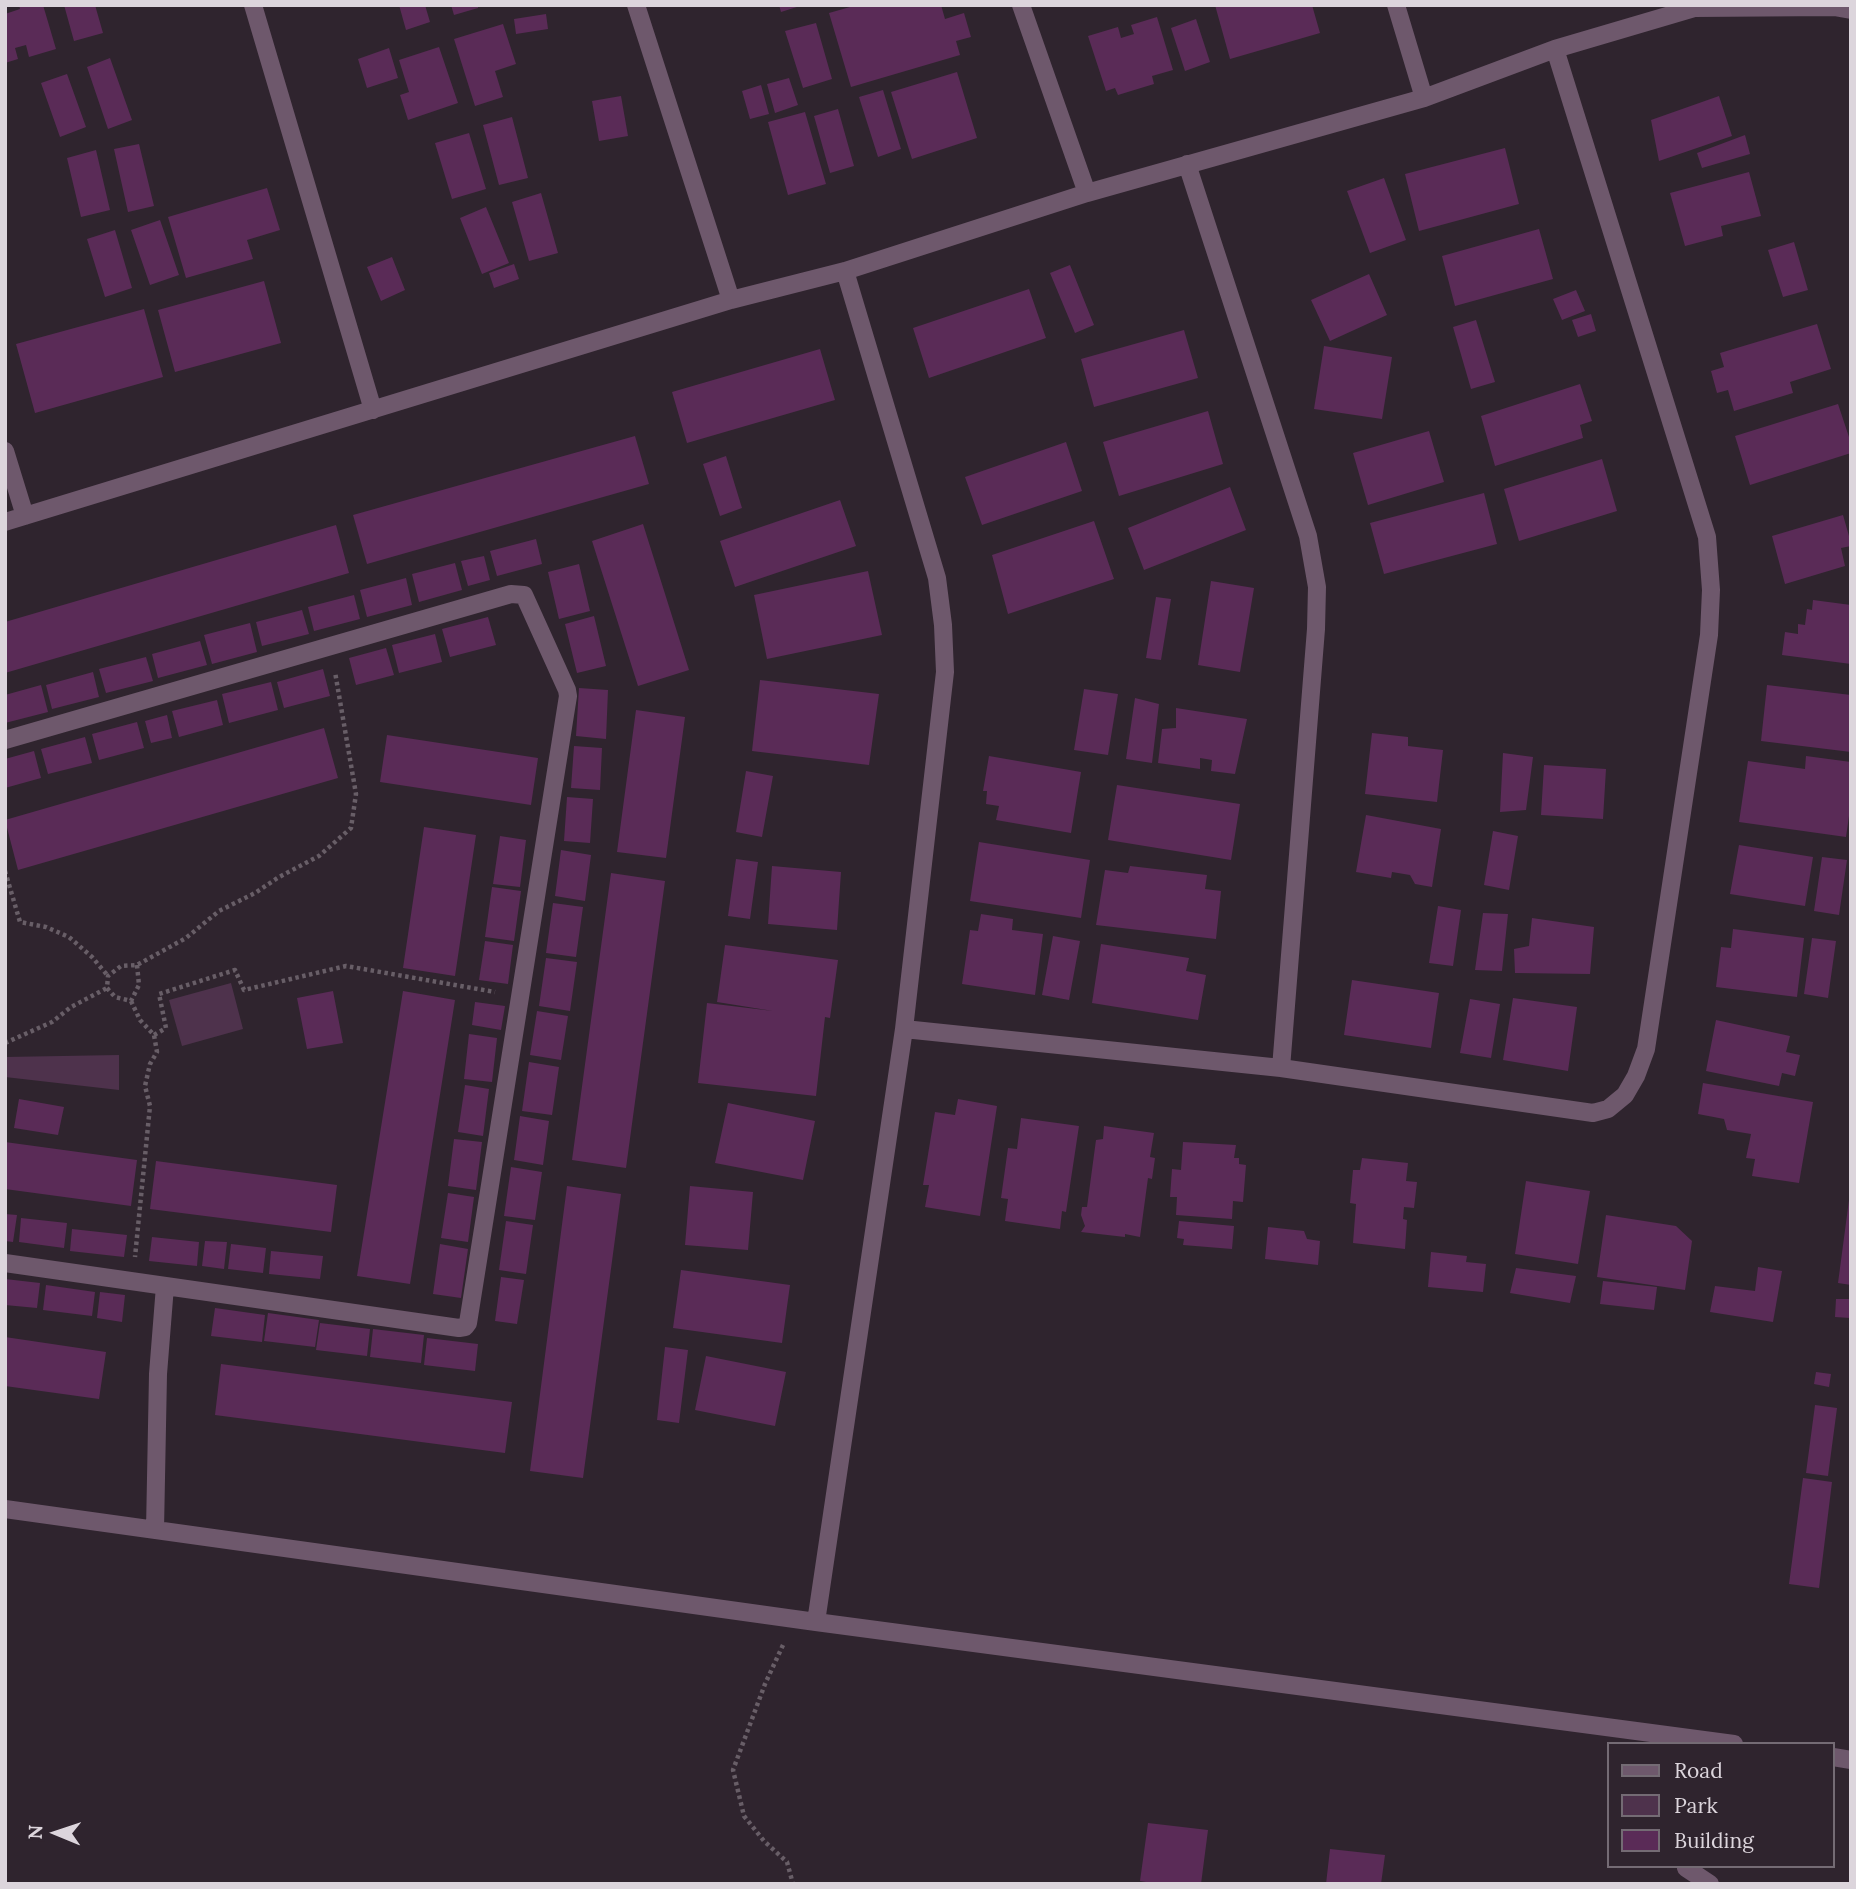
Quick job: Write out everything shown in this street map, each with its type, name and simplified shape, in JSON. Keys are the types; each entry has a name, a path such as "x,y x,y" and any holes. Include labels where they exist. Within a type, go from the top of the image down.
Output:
{"street":[{"path":"253,5 373,410"},
{"path":"636,5 731,300"},
{"path":"1021,5 1087,193"},
{"path":"1396,5 1424,98"},
{"path":"5,522 731,300 845,271 1087,193 1424,98 1555,49 1694,7 1834,7 1851,10"},
{"path":"904,1030 1281,1068 1593,1113 1608,1109 1625,1095 1636,1076 1646,1049 1709,635 1711,590 1707,537 1555,49"},
{"path":"1187,164 1308,536 1317,587 1317,629 1281,1068"},
{"path":"816,1622 904,1030 945,672 937,578 845,271"},
{"path":"5,451 25,516"},
{"path":"5,740 510,594 524,595 568,696 468,1323 465,1327 5,1263"},
{"path":"155,1530 159,1374 165,1286"},
{"path":"5,1509 795,1620 1702,1742"},
{"path":"1685,1873 1710,1884"}],"path":[{"path":"108,976 121,967 137,965 186,938 219,911 319,856 351,828 356,794 330,647"},
{"path":"5,871 20,922 46,927 69,937 92,957 108,976 107,988 115,997 131,1001"},
{"path":"131,1001 139,985 137,965"},
{"path":"153,1035 166,1028 159,994 235,971 244,990 346,966 519,996"},
{"path":"5,1043 51,1022 71,1007 107,988"},
{"path":"131,1001 140,1020 153,1035 157,1052 149,1065 145,1086 150,1106 133,1282"},
{"path":"793,1884 787,1862 764,1842 744,1816 733,1770 765,1684 795,1620"}],"green space":[{"path":"231,983 243,1029 182,1046 169,1000"},
{"path":"119,1055 119,1090 5,1077 5,1057"}],"building":[{"path":"19,5 43,5 56,49 29,57 26,45 15,48 18,59 5,63 5,14 20,9"},
{"path":"64,5 95,5 103,33 74,41"},
{"path":"399,5 425,5 430,22 406,30"},
{"path":"451,5 478,5 478,8 454,15"},
{"path":"779,5 800,5 800,6 781,12"},
{"path":"857,5 941,5 945,19 964,13 971,37 956,41 960,55 851,87 829,13"},
{"path":"1215,5 1312,5 1320,33 1230,59"},
{"path":"546,14 548,29 516,34 514,19"},
{"path":"1157,17 1173,70 1152,76 1154,84 1118,95 1115,88 1106,91 1088,36 1118,27 1121,38 1134,34 1131,25"},
{"path":"1196,19 1210,62 1185,71 1171,28"},
{"path":"816,23 832,79 803,88 785,31"},
{"path":"503,24 516,64 495,71 503,97 475,106 454,39"},
{"path":"439,47 458,103 408,120 400,95 409,92 399,60"},
{"path":"389,48 398,78 367,88 358,59"},
{"path":"110,58 132,120 108,129 87,67"},
{"path":"957,72 977,138 912,159 891,92"},
{"path":"67,74 86,127 60,137 41,83"},
{"path":"789,78 798,105 775,113 767,84"},
{"path":"761,85 769,114 750,119 742,91"},
{"path":"883,90 901,149 878,157 859,97"},
{"path":"621,96 628,136 599,141 592,101"},
{"path":"1719,96 1732,136 1659,161 1651,120"},
{"path":"838,109 854,166 830,173 814,116"},
{"path":"805,112 826,184 788,195 768,122"},
{"path":"512,117 528,178 499,185 483,125"},
{"path":"469,133 486,189 452,199 435,143"},
{"path":"1745,135 1750,154 1702,168 1697,153"},
{"path":"139,144 154,206 128,212 114,149"},
{"path":"1505,148 1519,204 1419,231 1405,174"},
{"path":"96,150 110,210 81,217 67,158"},
{"path":"1749,172 1761,216 1721,226 1723,236 1685,246 1670,193"},
{"path":"1384,178 1406,240 1370,253 1347,191"},
{"path":"267,188 280,230 247,240 253,259 186,278 168,217"},
{"path":"541,193 558,253 529,261 512,202"},
{"path":"486,207 509,263 482,274 460,218"},
{"path":"160,220 179,275 150,285 131,230"},
{"path":"1539,229 1553,279 1455,306 1442,256"},
{"path":"115,230 132,288 105,297 87,239"},
{"path":"1794,242 1808,290 1783,297 1768,250"},
{"path":"392,257 405,290 381,301 367,267"},
{"path":"514,264 519,279 494,288 489,273"},
{"path":"1070,265 1094,325 1075,333 1050,273"},
{"path":"1369,274 1387,315 1330,341 1311,300"},
{"path":"264,281 281,343 175,372 158,310"},
{"path":"1029,289 1046,338 929,378 913,328"},
{"path":"1576,290 1585,311 1562,320 1553,299"},
{"path":"144,309 163,377 35,413 16,344"},
{"path":"1591,314 1596,331 1578,337 1572,320"},
{"path":"1476,320 1495,382 1471,389 1453,327"},
{"path":"1817,324 1831,369 1790,382 1793,393 1734,411 1728,390 1717,393 1711,371 1724,367 1720,353"},
{"path":"1184,330 1198,378 1094,407 1081,359"},
{"path":"1324,346 1392,357 1382,419 1314,409"},
{"path":"820,349 835,400 687,443 672,392"},
{"path":"1580,384 1592,421 1580,425 1583,438 1495,466 1481,416"},
{"path":"1838,404 1851,443 1851,453 1750,485 1735,436"},
{"path":"1208,411 1223,464 1119,496 1103,442"},
{"path":"1429,431 1444,482 1368,505 1353,453"},
{"path":"635,436 649,484 367,564 353,515"},
{"path":"1066,442 1082,491 982,525 965,477"},
{"path":"726,456 742,508 720,516 703,464"},
{"path":"1602,459 1617,511 1519,541 1504,489"},
{"path":"1230,487 1246,530 1144,570 1128,528"},
{"path":"1484,493 1497,544 1384,574 1370,523"},
{"path":"840,500 856,546 735,587 720,541"},
{"path":"1843,515 1851,543 1851,546 1841,548 1845,566 1785,584 1772,536"},
{"path":"1094,521 1114,579 1008,614 992,555"},
{"path":"643,524 689,670 638,686 592,541"},
{"path":"336,525 349,573 5,673 5,622"},
{"path":"536,539 542,564 497,576 490,551"},
{"path":"484,556 490,580 468,586 461,561"},
{"path":"455,563 462,590 419,602 412,574"},
{"path":"579,564 590,611 559,619 548,572"},
{"path":"868,571 882,635 767,659 754,595"},
{"path":"406,578 412,605 367,617 360,590"},
{"path":"1211,581 1254,588 1240,672 1198,665"},
{"path":"354,595 360,619 314,631 308,607"},
{"path":"1156,597 1171,599 1161,660 1146,658"},
{"path":"1813,600 1851,605 1851,664 1782,655 1785,632 1798,634 1798,624 1805,625 1807,609 1812,610"},
{"path":"302,610 309,634 262,646 256,622"},
{"path":"594,616 606,666 577,673 565,624"},
{"path":"488,617 496,645 450,657 442,629"},
{"path":"250,623 257,652 212,664 204,635"},
{"path":"435,634 442,662 399,673 392,645"},
{"path":"200,641 207,665 158,678 152,654"},
{"path":"386,648 394,675 356,685 349,658"},
{"path":"146,657 153,681 106,693 99,669"},
{"path":"323,669 330,696 284,708 277,682"},
{"path":"93,672 99,697 52,709 46,685"},
{"path":"760,680 879,694 869,765 752,751"},
{"path":"271,682 278,710 229,723 222,694"},
{"path":"41,685 48,712 5,723 5,695"},
{"path":"1767,685 1851,695 1851,752 1761,741"},
{"path":"579,688 608,690 606,739 576,736"},
{"path":"1084,689 1118,694 1108,755 1074,750"},
{"path":"1135,698 1159,704 1152,763 1126,759"},
{"path":"217,700 223,725 179,737 172,711"},
{"path":"1176,708 1247,719 1235,774 1211,771 1212,760 1200,758 1200,769 1158,763 1162,729 1176,728"},
{"path":"636,710 685,717 666,858 617,852"},
{"path":"167,715 172,738 151,743 145,721"},
{"path":"137,722 144,748 99,760 92,734"},
{"path":"324,728 338,778 18,870 5,820"},
{"path":"1372,733 1408,737 1408,746 1443,750 1437,802 1365,794"},
{"path":"387,735 538,758 531,805 380,782"},
{"path":"85,737 92,763 48,774 41,749"},
{"path":"574,746 602,748 600,790 571,788"},
{"path":"34,751 41,778 5,788 5,759"},
{"path":"1503,753 1533,757 1526,810 1500,812"},
{"path":"989,756 1081,772 1071,833 996,820 999,806 986,804 987,791 983,791"},
{"path":"1806,756 1851,762 1851,802 1846,837 1739,822 1748,761 1805,769"},
{"path":"1544,765 1606,769 1603,819 1541,815"},
{"path":"746,771 773,776 762,837 736,832"},
{"path":"1117,785 1240,804 1231,860 1108,840"},
{"path":"567,797 593,799 590,843 564,841"},
{"path":"1366,815 1441,829 1432,887 1415,884 1410,875 1392,872 1391,878 1356,872"},
{"path":"424,827 476,835 455,976 403,968"},
{"path":"1493,831 1518,836 1509,890 1484,885"},
{"path":"500,836 526,840 520,887 493,884"},
{"path":"979,842 1090,860 1081,918 970,901"},
{"path":"1739,845 1813,857 1805,906 1730,894"},
{"path":"561,850 591,855 585,901 555,896"},
{"path":"1822,857 1847,860 1839,915 1814,911"},
{"path":"736,859 758,862 750,919 728,916"},
{"path":"772,866 841,872 837,930 768,924"},
{"path":"1130,866 1207,875 1205,889 1221,891 1216,939 1096,925 1105,870 1128,873"},
{"path":"611,873 665,881 626,1168 572,1160"},
{"path":"492,887 521,891 514,941 485,937"},
{"path":"553,903 583,907 576,957 546,953"},
{"path":"1438,906 1461,910 1453,966 1429,963"},
{"path":"1483,913 1508,914 1502,971 1475,970"},
{"path":"981,914 1013,919 1012,930 1043,934 1035,995 962,984 970,930 978,931"},
{"path":"1532,918 1594,927 1590,974 1515,973 1514,949 1529,946"},
{"path":"1733,929 1804,938 1797,997 1716,987 1721,947 1731,948"},
{"path":"1053,936 1080,941 1069,1000 1042,995"},
{"path":"1812,938 1836,941 1828,998 1804,994"},
{"path":"485,941 513,945 508,984 479,980"},
{"path":"1101,944 1189,958 1186,971 1206,975 1198,1020 1092,1003"},
{"path":"725,945 838,960 830,1018 825,1017 816,1096 698,1083 707,1003 773,1011 717,1002"},
{"path":"546,958 577,962 570,1011 539,1006"},
{"path":"1352,980 1439,993 1431,1048 1344,1035"},
{"path":"333,991 343,1043 307,1049 297,998"},
{"path":"403,991 455,1000 410,1284 357,1276"},
{"path":"1513,998 1577,1007 1568,1071 1503,1060"},
{"path":"1470,999 1500,1004 1491,1058 1460,1053"},
{"path":"475,1002 505,1006 501,1030 472,1025"},
{"path":"537,1011 568,1016 561,1060 530,1055"},
{"path":"1716,1020 1790,1036 1786,1052 1800,1055 1795,1076 1782,1073 1779,1086 1706,1071"},
{"path":"469,1034 497,1038 492,1082 464,1079"},
{"path":"529,1062 559,1067 552,1115 522,1111"},
{"path":"1703,1083 1813,1102 1799,1183 1752,1176 1755,1159 1746,1158 1751,1134 1727,1130 1724,1119 1698,1114"},
{"path":"465,1085 489,1089 483,1136 458,1132"},
{"path":"19,1099 64,1107 58,1135 14,1128"},
{"path":"958,1099 997,1106 980,1216 925,1207 929,1185 923,1185 935,1112 955,1115"},
{"path":"728,1103 815,1121 803,1180 715,1163"},
{"path":"520,1116 549,1121 543,1165 514,1160"},
{"path":"1021,1118 1079,1126 1066,1212 1062,1211 1060,1229 1005,1221 1008,1199 1001,1198 1008,1148 1017,1149"},
{"path":"1104,1126 1154,1133 1150,1157 1155,1158 1152,1179 1148,1178 1140,1237 1081,1232 1085,1226 1081,1215 1082,1207 1087,1207 1096,1140 1103,1139"},
{"path":"454,1139 482,1142 476,1190 448,1186"},
{"path":"5,1142 137,1160 131,1206 5,1189"},
{"path":"1183,1142 1236,1145 1234,1158 1239,1158 1239,1164 1246,1165 1243,1202 1233,1201 1232,1219 1176,1215 1177,1197 1170,1197 1172,1169 1181,1170"},
{"path":"1362,1158 1408,1163 1406,1181 1417,1182 1414,1208 1404,1207 1403,1219 1407,1220 1405,1249 1353,1243 1356,1204 1350,1203 1353,1170 1360,1170"},
{"path":"156,1161 337,1185 331,1232 150,1209"},
{"path":"511,1167 542,1172 535,1220 504,1216"},
{"path":"1526,1181 1590,1191 1578,1264 1515,1254"},
{"path":"567,1186 621,1194 583,1478 530,1471"},
{"path":"690,1186 753,1192 748,1250 685,1245"},
{"path":"448,1193 474,1197 468,1242 441,1238"},
{"path":"1851,1200 1851,1285 1838,1283"},
{"path":"5,1214 17,1215 13,1242 5,1241"},
{"path":"1606,1215 1676,1226 1692,1241 1685,1290 1597,1277"},
{"path":"21,1218 67,1223 64,1248 19,1242"},
{"path":"506,1221 533,1225 526,1274 499,1270"},
{"path":"1179,1221 1234,1226 1232,1249 1183,1245 1184,1239 1177,1238"},
{"path":"1268,1227 1304,1231 1307,1239 1320,1241 1318,1265 1265,1259"},
{"path":"72,1229 127,1235 124,1257 70,1251"},
{"path":"152,1237 199,1242 197,1266 149,1261"},
{"path":"205,1241 227,1242 224,1269 202,1266"},
{"path":"231,1244 266,1248 263,1273 228,1269"},
{"path":"440,1244 468,1249 461,1298 433,1294"},
{"path":"271,1251 323,1256 320,1279 269,1274"},
{"path":"1431,1252 1467,1256 1466,1262 1486,1264 1483,1292 1428,1287"},
{"path":"1758,1267 1782,1271 1773,1322 1710,1312 1715,1286 1755,1291"},
{"path":"1516,1268 1576,1276 1570,1303 1510,1293"},
{"path":"681,1270 790,1285 782,1343 673,1328"},
{"path":"501,1277 524,1280 517,1324 495,1321"},
{"path":"5,1279 40,1283 37,1308 5,1305"},
{"path":"1603,1281 1657,1287 1654,1310 1600,1304"},
{"path":"46,1285 95,1292 92,1316 43,1310"},
{"path":"100,1292 125,1295 122,1322 97,1318"},
{"path":"1836,1299 1851,1299 1850,1318 1835,1317"},
{"path":"215,1308 265,1315 262,1342 211,1336"},
{"path":"268,1313 319,1320 315,1347 264,1341"},
{"path":"320,1323 370,1329 367,1356 316,1350"},
{"path":"373,1329 424,1335 421,1363 370,1357"},
{"path":"5,1337 106,1352 99,1399 5,1386"},
{"path":"427,1338 478,1344 475,1371 424,1365"},
{"path":"665,1347 688,1350 679,1423 657,1420"},
{"path":"706,1356 786,1372 775,1426 695,1410"},
{"path":"221,1364 512,1402 505,1453 215,1415"},
{"path":"1816,1372 1831,1374 1829,1387 1814,1384"},
{"path":"1815,1405 1837,1408 1828,1476 1806,1473"},
{"path":"1803,1478 1832,1482 1819,1588 1789,1584"},
{"path":"1148,1823 1208,1830 1201,1884 1158,1884 1140,1881"},
{"path":"1330,1849 1385,1855 1381,1884 1326,1884"}]}
